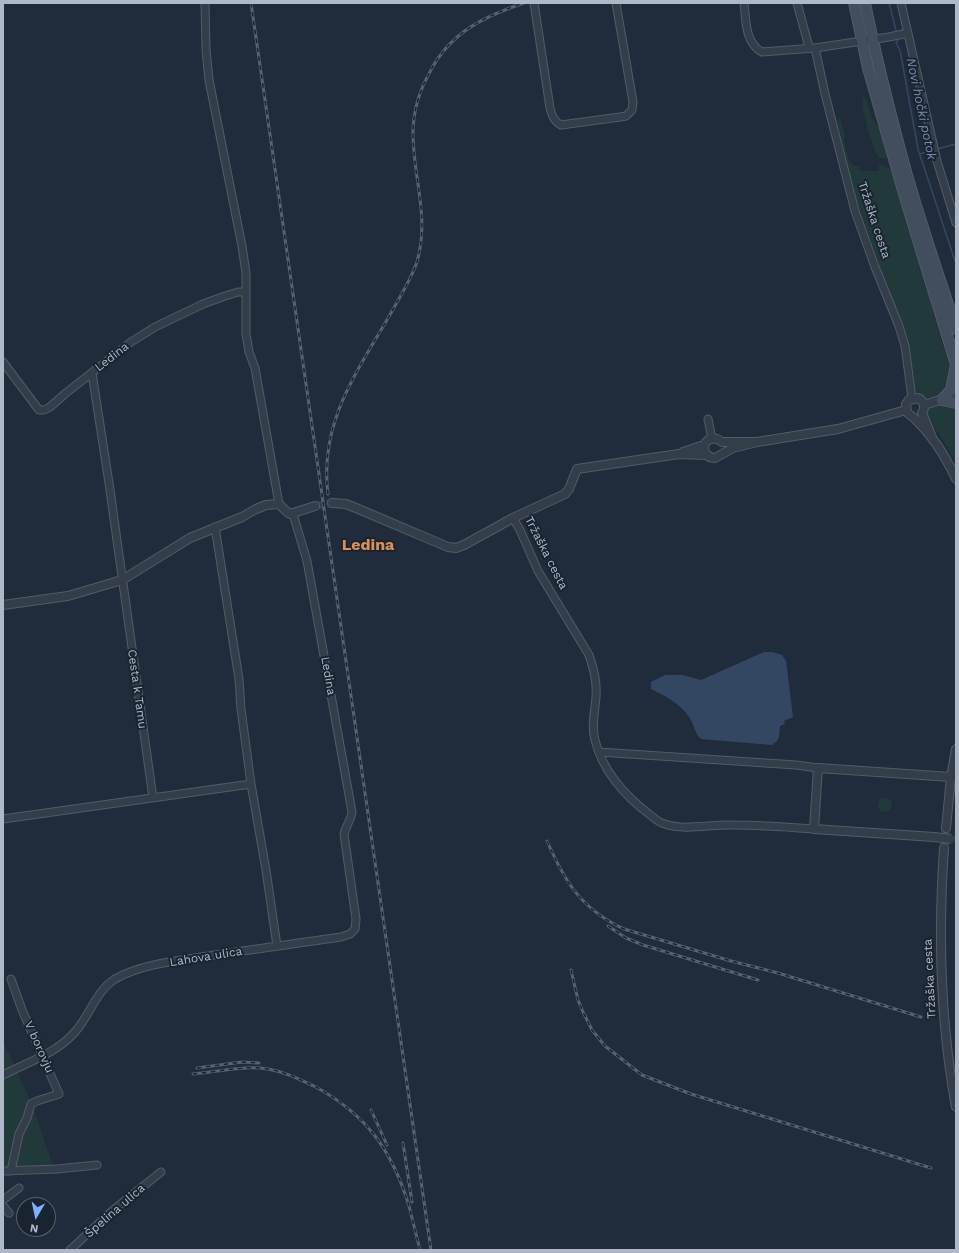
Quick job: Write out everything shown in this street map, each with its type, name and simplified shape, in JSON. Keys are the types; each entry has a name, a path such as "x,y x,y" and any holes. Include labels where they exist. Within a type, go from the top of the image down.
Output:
{"main road":[{"path":"854,3 870,76 956,365 951,390 942,400 956,403"},
{"path":"865,3 893,124 907,174 956,329"}],"street":[{"path":"205,3 206,50 209,80 246,273 246,334 249,352 255,368 279,504 288,513 293,514 315,506"},
{"path":"534,3 550,108 553,117 561,125 626,116 632,110 633,102 616,3"},
{"path":"744,3 749,37 755,48 762,52 873,40 906,33"},
{"name":"Tržaška cesta","path":"797,3 812,47 855,211 875,267 899,326 905,346 912,398"},
{"path":"901,3 906,33 934,146 956,223"},
{"name":"Ledina","path":"3,362 39,410 42,411 50,407 131,342 155,327 203,304 238,292 246,292"},
{"name":"Cesta k Tamu","path":"92,373 152,798"},
{"path":"913,416 918,416 923,409 956,395"},
{"path":"933,440 918,398 912,398 907,402 906,410 908,414 913,416 933,440 947,461 956,479"},
{"path":"679,454 706,455 715,458 733,448 757,442 838,429 906,410"},
{"path":"708,419 712,439"},
{"path":"679,454 704,445 712,439 722,442 757,442"},
{"path":"722,442 724,448 722,453"},
{"path":"704,445 704,452 706,455"},
{"name":"Tržaška cesta","path":"679,454 577,469 570,489 565,494 513,518 520,530 538,571 585,648 594,670 596,679 593,725 594,738 608,770 623,790 644,810 663,824 681,828 734,824 954,839"},
{"path":"332,503 339,503 356,508 452,548 459,548 513,518"},
{"path":"3,605 68,596 122,580 190,538 242,517 266,505 279,504"},
{"name":"Ledina","path":"293,514 307,560 352,812 345,829 344,838"},
{"path":"215,528 239,679 241,709 251,784 277,946"},
{"path":"946,828 951,777 956,749"},
{"path":"599,752 951,777"},
{"path":"814,829 818,768"},
{"path":"3,819 251,784"},
{"name":"Lahova ulica","path":"3,1075 42,1056 66,1042 81,1025 103,990 114,980 123,975 147,967 189,959 341,937 350,934 355,929 356,919 344,838"},
{"name":"Tržaška cesta","path":"944,848 940,933 941,973 946,1032 956,1107"},
{"name":"V borovju","path":"11,979 59,1094 31,1104 27,1118 19,1134 11,1171"},
{"path":"3,1171 57,1169 97,1164"},
{"name":"Špelina ulica","path":"70,1250 112,1211 161,1172"},
{"path":"3,1200 19,1188"},
{"path":"3,1206 9,1213"}],"green space":[{"path":"863,97 867,101 872,118 885,138 890,159 879,158 876,153 865,118"},
{"path":"840,118 845,135 844,140 849,161 853,165 859,167 860,171 879,171 879,165 885,166 893,172 896,180 900,198 929,291 933,314 951,371 951,382 939,396 924,398 915,389 904,326 889,293 855,196 837,121"},
{"path":"944,403 956,407 956,464 948,448 926,415 928,409"},
{"path":"885,798 890,800 892,805 890,810 885,812 880,810 878,805 880,800"},
{"path":"3,1041 32,1104 53,1166 3,1168"}],"water":[{"path":"764,652 772,652 782,655 786,661 793,717 784,721 785,724 780,726 779,737 772,745 701,739 697,734 691,719 681,708 672,700 651,689 651,682 665,675 683,675 701,680"}],"waterway":[{"name":"Novi hočki potok","path":"889,3 897,34"},
{"name":"Novi hočki potok","path":"898,37 896,43 900,50 918,149 956,264"},
{"path":"937,149 956,144"},
{"path":"920,154 933,150"}],"tunnel":[{"path":"315,506 332,503"},
{"path":"944,848 946,828"}],"railway":[{"path":"251,3 431,1250"},
{"path":"328,494 327,468 329,444 343,399 412,275 421,245 422,229 420,198 415,166 413,133 418,100 431,70 448,45 470,27 496,14 524,3"},
{"path":"547,841 568,882 576,893 596,913 624,929 731,961 778,973 921,1017"},
{"path":"608,926 626,938 643,945 758,980"},
{"path":"571,970 578,1000 592,1030 605,1046 642,1075 691,1094 931,1168"},
{"path":"197,1068 242,1062 259,1063"},
{"path":"193,1074 240,1068 259,1068 280,1072 314,1086 348,1109 375,1136 394,1168 409,1206"},
{"path":"371,1110 387,1145"},
{"path":"403,1143 412,1202"},
{"path":"408,1202 420,1250"}],"district":[{"name":"Ledina","path":"368,545"}]}
